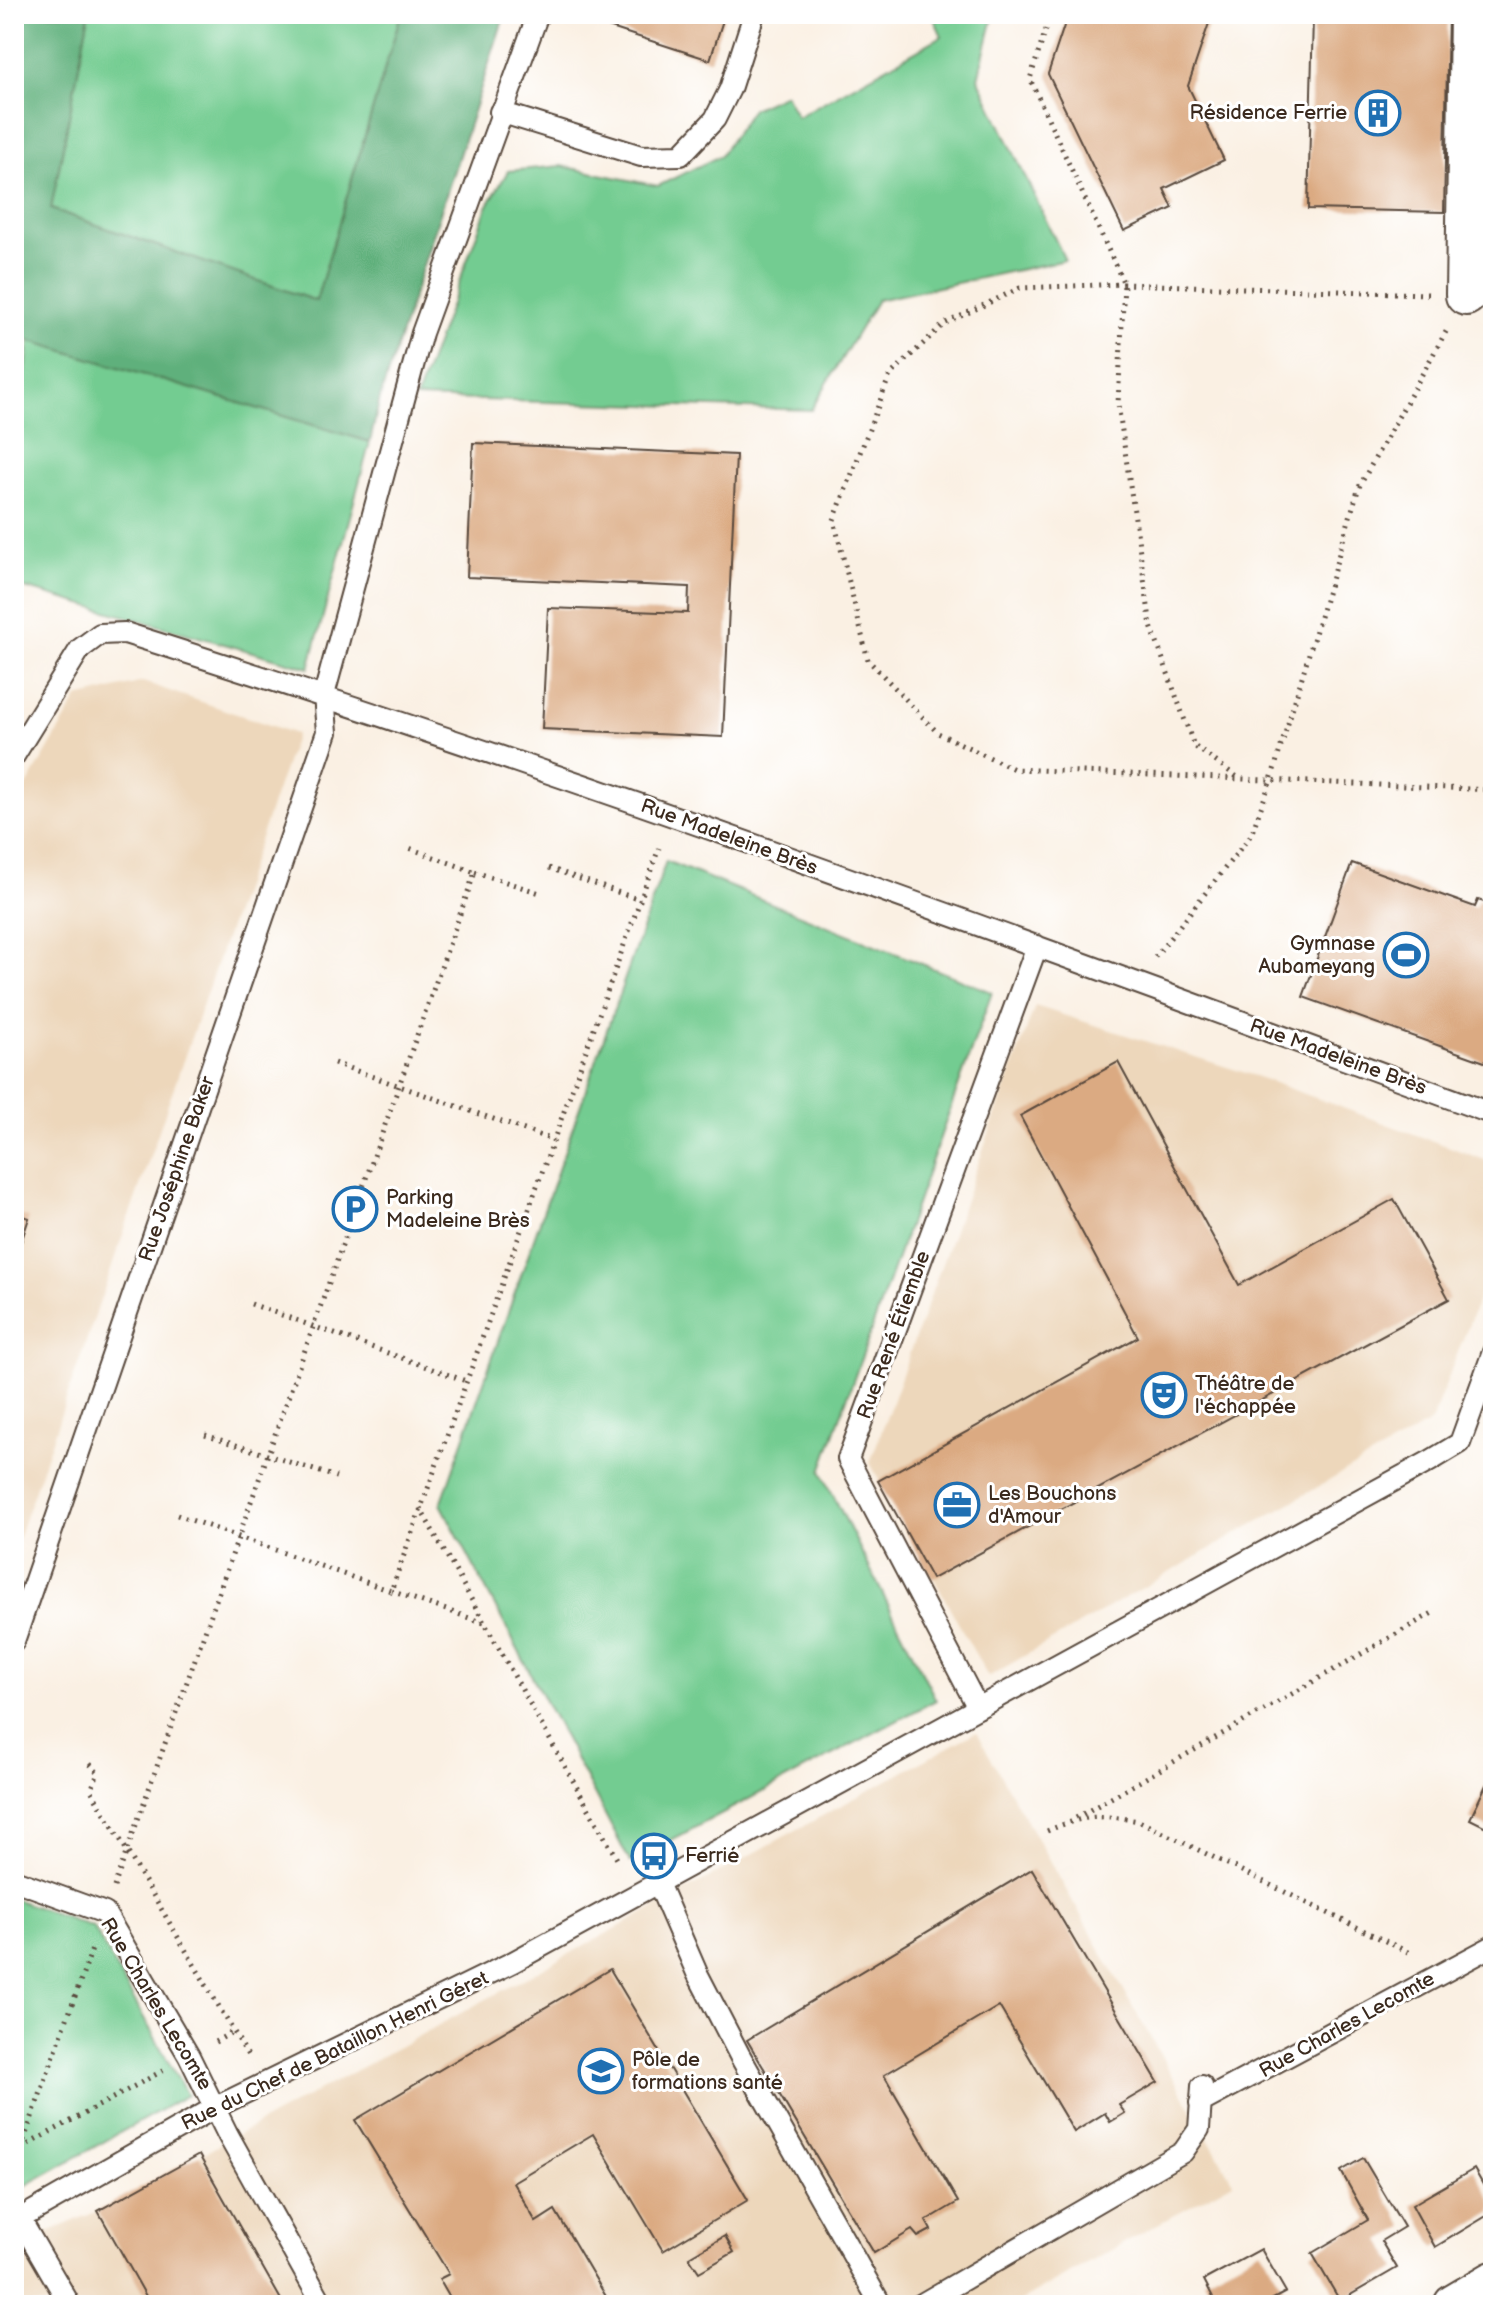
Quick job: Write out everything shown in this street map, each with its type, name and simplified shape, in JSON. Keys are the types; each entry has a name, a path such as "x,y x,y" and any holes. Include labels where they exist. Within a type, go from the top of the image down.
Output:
{"street":[{"path":"1466,295 1470,14"},
{"path":"1454,2305 1493,2282"}],"lane":[{"name":"Rue Joséphine Baker","path":"14,1641 327,732 324,695 422,333 538,14"},
{"path":"500,112 641,156 681,155 715,119 730,89 754,14"},
{"name":"Rue Madeleine Brès","path":"14,756 80,649 100,634 125,633 324,695 1037,946 1493,1114"},
{"name":"Rue René Étiemble","path":"978,1708 848,1459 1037,946"},
{"name":"Rue du Chef de Bataillon Henri Géret","path":"17,2220 216,2107 513,1962 1460,1443 1493,1352"},
{"name":"Rue Charles Lecomte","path":"14,1880 105,1913 189,2056 323,2305"},
{"path":"658,1883 697,1973 740,2056 881,2305"},
{"name":"Rue Charles Lecomte","path":"920,2305 1183,2152 1199,2129 1201,2095 1493,1946"},
{"path":"17,2220 70,2305"}],"path":[{"path":"1051,14 1030,79 1124,284 1118,404 1151,626 1194,746 1241,779"},
{"path":"1135,982 1251,835 1271,780 1359,487 1466,295 1124,284 1020,288 944,324 890,375 834,520 868,660 938,733 1014,769 1271,780 1493,790"},
{"path":"409,848 540,893"},
{"path":"391,1591 659,848"},
{"path":"549,868 640,900"},
{"path":"21,2148 475,872"},
{"path":"334,1063 553,1140"},
{"path":"251,1304 466,1381"},
{"path":"205,1435 336,1477"},
{"path":"420,1508 617,1859"},
{"path":"177,1515 484,1623"},
{"path":"1047,1831 1076,1818 1436,1611"},
{"path":"90,1764 98,1773 91,1790 265,2085"},
{"path":"1076,1818 1104,1815 1139,1821 1425,1960"},
{"path":"14,2152 234,2031"}],"shaded area":[{"path":"143,682 296,734 14,1550 14,808 78,698"},
{"path":"1035,1006 1258,1077 1493,1163 1493,1261 1431,1422 988,1677 870,1463"},
{"path":"976,1732 1233,2182 1013,2305 14,2305 14,2246 98,2211"}],"green space":[{"path":"22,14 89,14 51,209 316,301 401,14 505,14 380,398 370,442 14,336 14,117"},
{"path":"89,14 401,14 316,301 51,209"},
{"path":"932,14 994,14 978,78 1065,260 877,300 811,410 416,398 487,207 508,171 561,166 658,186 720,156 752,109 785,94 797,117 942,36"},
{"path":"30,339 370,442 309,668 14,585 14,453"},
{"path":"666,861 992,992 821,1471 936,1700 630,1862 441,1504"},
{"path":"14,1899 93,1927 187,2095 14,2192"}],"building":[{"path":"568,14 725,14 710,60"},
{"name":"Résidence Ferrie","path":"1068,14 1212,14 1188,86 1224,160 1164,189 1173,208 1124,231 1048,74"},
{"name":"Résidence Ferrie","path":"1304,14 1448,14 1444,212 1308,209 1313,17"},
{"path":"473,443 736,455 723,737 542,729 548,608 688,613 689,587 467,577"},
{"name":"Gymnase Aubameyang","path":"1352,863 1475,907 1478,900 1490,904 1487,911 1493,913 1493,1065 1303,997"},
{"path":"1118,1062 1239,1285 1394,1199 1449,1299 932,1579 878,1481 1138,1337 1020,1116"},
{"path":"14,1213 29,1218 15,1261 14,1260"},
{"path":"1486,1785 1493,1788 1493,1819 1488,1828 1470,1819"},
{"path":"1032,1869 1158,2082 1119,2105 1125,2113 1110,2122 1105,2113 1074,2132 999,2006 884,2075 958,2202 926,2221 931,2230 918,2237 912,2230 874,2253 747,2040"},
{"path":"610,1969 748,2200 663,2251 593,2134 513,2182 536,2222 555,2210 611,2305 454,2305 439,2279 449,2274 355,2120"},
{"path":"199,2155 284,2305 151,2305 98,2211"},
{"path":"1363,2158 1404,2227 1381,2241 1397,2268 1340,2301 1312,2253 1368,2220 1341,2171"},
{"path":"1474,2169 1493,2202 1493,2212 1435,2247 1412,2205"},
{"path":"725,2236 734,2252 699,2272 689,2257"},
{"path":"1261,2249 1286,2292 1262,2305 1217,2305 1204,2280"}],"place":[{"name":"Résidence Ferrie","path":"1378,113"},
{"name":"Gymnase Aubameyang","path":"1406,955"},
{"name":"Parking Madeleine Brès","path":"355,1209"},
{"name":"Théâtre de l'échappée","path":"1164,1395"},
{"name":"Les Bouchons d'Amour","path":"957,1505"},
{"name":"Ferrié","path":"654,1856"},
{"name":"Pôle de formations santé","path":"601,2071"}]}
